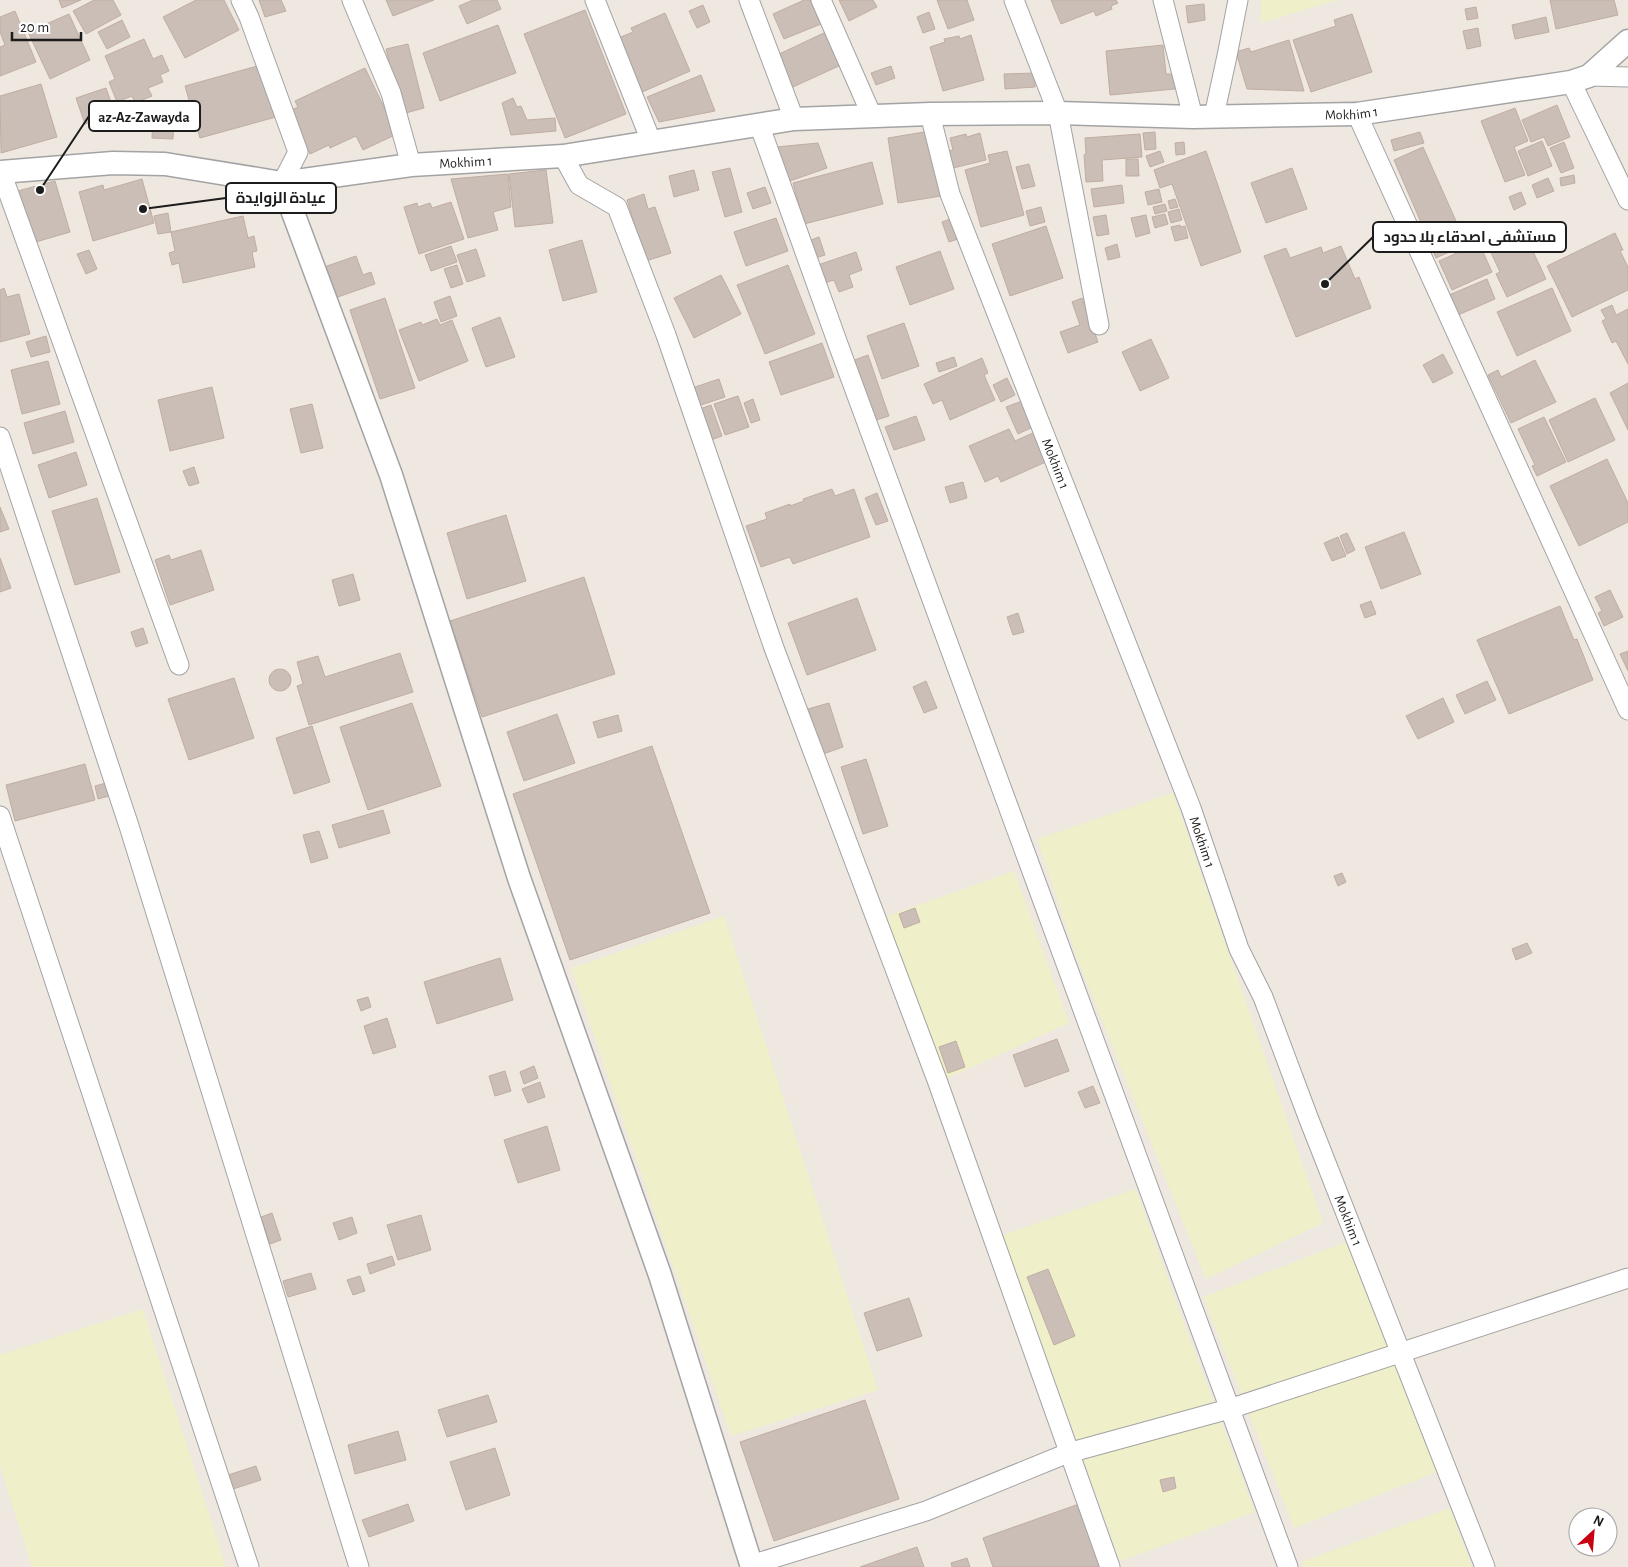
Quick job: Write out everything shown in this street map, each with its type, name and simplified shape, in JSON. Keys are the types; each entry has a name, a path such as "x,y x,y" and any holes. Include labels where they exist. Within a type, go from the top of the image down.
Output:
{"street":[{"path":"241,0 249,17 298,152 282,183 390,475 519,878 660,1275 752,1566 926,1511 1068,1453 1230,1409 1628,1278"},
{"path":"352,0 391,92 412,165"},
{"path":"596,0 651,141"},
{"path":"749,0 794,119"},
{"path":"821,0 872,116"},
{"path":"1014,0 1058,113 1099,325"},
{"path":"1163,0 1203,117"},
{"path":"1203,117 1228,56 1238,0"},
{"path":"1580,79 1628,40"},
{"path":"1580,79 1628,77"},
{"path":"1580,79 1628,200"},
{"name":"Mokhim 1","path":"0,172 113,163 165,164 282,183 412,165 563,156 794,119 930,114 1058,113 1203,117 1357,114 1580,79"},
{"name":"Mokhim 1","path":"930,114 953,203 1191,808 1239,949 1263,997 1485,1567"},
{"path":"1357,114 1628,710"},
{"path":"759,124 1288,1567"},
{"path":"563,156 579,185 617,207 666,335 774,648 937,1080 1110,1567"},
{"path":"0,172 179,665"},
{"path":"0,437 129,826 360,1567"},
{"path":"0,816 249,1567"}],"green space":[{"path":"1261,0 1337,0 1261,23"},
{"path":"1173,793 1323,1223 1206,1279 1077,958 1037,839"},
{"path":"1014,871 1069,1023 946,1079 887,916"},
{"path":"724,916 878,1390 731,1436 571,968"},
{"path":"1136,1189 1255,1512 1120,1561 1003,1235"},
{"path":"1346,1242 1437,1472 1294,1528 1203,1297"},
{"path":"143,1309 226,1567 32,1567 0,1466 0,1355"},
{"path":"1450,1508 1472,1567 1303,1567 1301,1562"}],"building":[{"path":"59,0 81,0 62,8"},
{"path":"94,0 113,0 121,15 86,34 73,11"},
{"path":"196,0 224,0 239,30 185,58 163,17"},
{"path":"259,0 281,0 286,11 265,17"},
{"path":"386,0 434,0 393,16"},
{"path":"473,0 497,0 501,9 467,24 459,6"},
{"path":"804,0 810,0 821,24 784,39 773,14"},
{"path":"839,0 873,0 877,7 849,21"},
{"path":"937,0 967,0 974,20 948,29"},
{"path":"1051,0 1116,0 1118,3 1111,6 1112,9 1096,16 1094,11 1061,24"},
{"path":"1550,0 1614,0 1618,15 1556,29"},
{"path":"1204,4 1205,20 1188,23 1186,6"},
{"path":"703,5 710,22 697,28 689,11"},
{"path":"1476,7 1478,18 1467,20 1465,9"},
{"path":"585,10 626,114 565,138 524,34"},
{"path":"15,11 36,62 0,76 0,47 5,45 0,32 0,17"},
{"path":"929,12 935,29 923,33 917,17"},
{"path":"665,13 690,71 640,93 616,39 633,32 631,28"},
{"path":"69,14 90,60 50,79 28,32"},
{"path":"1352,14 1372,72 1311,92 1293,40 1336,26 1334,20"},
{"path":"1546,17 1549,32 1515,39 1512,25"},
{"path":"122,20 130,37 107,49 98,32"},
{"path":"498,25 516,73 440,101 423,53"},
{"path":"1478,28 1481,46 1467,49 1463,31"},
{"path":"826,32 841,65 793,87 777,55"},
{"path":"971,35 984,80 943,91 930,47 945,42 944,39 959,36 960,39"},
{"path":"144,39 153,59 162,55 169,71 160,75 163,82 148,88 152,96 135,103 132,96 117,102 109,82 115,79 105,56"},
{"path":"1289,40 1304,91 1247,89 1236,52 1249,48 1251,52"},
{"path":"408,44 424,108 402,114 386,49"},
{"path":"1163,45 1166,74 1174,74 1175,89 1110,95 1106,51"},
{"path":"261,65 276,117 200,138 185,86"},
{"path":"891,66 895,78 876,85 871,73"},
{"path":"365,68 397,134 363,150 356,136 330,148 329,145 310,154 289,111 298,107 295,101"},
{"path":"1035,73 1035,87 1005,89 1004,74"},
{"path":"701,75 715,111 659,122 647,97"},
{"path":"41,84 57,137 1,153 0,96"},
{"path":"106,88 115,114 85,124 76,98"},
{"path":"513,98 517,107 521,106 527,120 555,118 556,131 511,135 502,103"},
{"path":"1557,105 1570,137 1548,146 1544,137 1531,142 1522,120"},
{"path":"1515,108 1528,141 1514,147 1525,175 1505,182 1481,121"},
{"path":"153,116 174,116 173,139 152,138"},
{"path":"930,131 941,196 898,203 888,138"},
{"path":"1155,132 1156,149 1145,150 1143,133"},
{"path":"1420,132 1424,143 1394,151 1391,140"},
{"path":"980,133 986,160 949,169 945,152 953,150 950,138 966,134 967,137"},
{"path":"1140,134 1142,157 1102,160 1103,181 1086,182 1085,138"},
{"path":"1542,141 1552,166 1528,176 1518,151"},
{"path":"1184,142 1185,154 1176,155 1175,143"},
{"path":"1564,142 1574,168 1561,173 1550,148"},
{"path":"818,143 827,168 787,182 776,147"},
{"path":"1423,147 1456,221 1426,234 1394,160"},
{"path":"1007,151 1024,215 981,227 965,170 990,163 988,155"},
{"path":"1160,151 1164,162 1150,167 1146,156"},
{"path":"1206,151 1241,252 1201,266 1172,184 1160,188 1154,170"},
{"path":"1126,159 1138,159 1139,176 1126,176"},
{"path":"872,162 883,204 804,224 793,183"},
{"path":"1029,164 1035,186 1022,189 1016,167"},
{"path":"730,168 742,212 725,217 712,172"},
{"path":"1292,168 1307,209 1266,223 1251,183"},
{"path":"546,170 553,223 515,227 509,174"},
{"path":"694,170 699,190 674,197 669,176"},
{"path":"508,174 511,207 493,212 498,230 468,238 451,179"},
{"path":"1574,175 1575,183 1561,186 1560,178"},
{"path":"1548,178 1554,191 1537,198 1532,185"},
{"path":"142,179 154,223 93,241 79,192 103,185 104,190"},
{"path":"55,181 70,232 29,244 14,192"},
{"path":"1122,185 1124,203 1094,207 1091,189"},
{"path":"765,187 771,203 753,209 747,193"},
{"path":"1159,189 1162,202 1148,205 1145,192"},
{"path":"1521,192 1526,204 1514,210 1509,197"},
{"path":"644,194 648,209 655,207 671,253 646,261 627,200"},
{"path":"1175,199 1178,207 1170,209 1168,201"},
{"path":"451,202 464,239 419,254 404,207 417,203 418,207 430,203 432,208"},
{"path":"1165,204 1167,211 1155,214 1153,207"},
{"path":"1041,207 1045,222 1030,226 1026,211"},
{"path":"1179,209 1182,220 1171,223 1168,212"},
{"path":"168,213 171,232 158,234 154,216"},
{"path":"1165,214 1168,224 1155,228 1152,217"},
{"path":"1106,215 1109,234 1097,236 1093,217"},
{"path":"1146,215 1150,233 1136,237 1131,218"},
{"path":"243,216 248,238 254,236 257,251 252,252 255,267 183,283 179,263 172,265 169,253 175,251 171,232"},
{"path":"776,218 788,251 746,266 734,232"},
{"path":"953,218 961,238 949,242 942,222"},
{"path":"1461,221 1471,242 1436,258 1426,236"},
{"path":"1180,225 1180,227 1185,226 1188,238 1175,241 1171,227"},
{"path":"1046,226 1063,278 1010,296 992,244"},
{"path":"1521,226 1546,279 1507,297 1496,274 1500,272 1486,242"},
{"path":"1615,233 1623,250 1620,251 1628,267 1628,290 1572,317 1547,266"},
{"path":"819,237 825,255 815,258 808,241"},
{"path":"582,240 597,292 563,301 549,250"},
{"path":"1479,243 1492,272 1452,290 1439,261"},
{"path":"1117,244 1120,257 1108,260 1105,248"},
{"path":"451,246 457,262 431,271 425,255"},
{"path":"1341,246 1355,279 1359,277 1371,308 1296,337 1264,256 1286,248 1290,258 1321,247 1323,253"},
{"path":"476,249 485,276 467,282 457,255"},
{"path":"89,250 97,269 86,274 77,254"},
{"path":"940,251 954,289 910,305 896,267"},
{"path":"856,252 862,270 849,275 853,287 839,292 834,280 821,284 815,266"},
{"path":"356,256 363,275 371,272 375,284 335,298 324,267"},
{"path":"457,265 463,284 451,288 444,269"},
{"path":"788,265 815,334 765,354 737,285"},
{"path":"721,275 741,314 694,338 674,298"},
{"path":"1487,279 1495,299 1458,315 1449,295"},
{"path":"4,288 7,297 19,294 30,334 0,342 0,290"},
{"path":"1552,288 1571,331 1517,356 1497,312"},
{"path":"450,296 457,316 441,322 434,302"},
{"path":"385,298 415,388 380,399 350,310"},
{"path":"1082,298 1098,342 1068,353 1060,332 1080,325 1072,302"},
{"path":"1612,305 1616,315 1628,309 1628,364 1616,341 1612,343 1602,321 1606,319 1601,310"},
{"path":"500,317 515,357 486,367 472,328"},
{"path":"437,319 440,325 452,320 468,361 419,381 399,330 421,322 422,325"},
{"path":"904,323 919,366 882,379 867,336"},
{"path":"46,336 50,352 31,357 26,342"},
{"path":"1151,339 1169,378 1140,391 1122,352"},
{"path":"822,343 834,377 781,395 769,362"},
{"path":"1443,354 1453,373 1433,383 1423,365"},
{"path":"868,355 889,416 873,421 852,361"},
{"path":"954,357 957,366 939,372 936,363"},
{"path":"982,358 988,373 984,375 995,400 950,420 942,400 933,404 924,384"},
{"path":"1535,360 1556,402 1511,423 1488,375 1498,370 1501,377"},
{"path":"48,361 60,404 22,414 11,370"},
{"path":"1007,378 1015,395 1001,402 993,385"},
{"path":"719,379 725,397 698,406 692,388"},
{"path":"1628,383 1628,430 1610,393"},
{"path":"212,387 224,438 170,451 158,400"},
{"path":"738,396 749,427 725,435 714,404"},
{"path":"1595,398 1615,440 1568,462 1549,420"},
{"path":"753,399 760,420 751,423 744,403"},
{"path":"1022,401 1033,427 1018,434 1006,407"},
{"path":"312,404 323,448 301,453 290,409"},
{"path":"711,405 722,436 708,441 697,410"},
{"path":"65,411 74,442 33,454 24,423"},
{"path":"916,416 925,440 894,450 885,427"},
{"path":"1544,417 1566,462 1537,476 1532,466 1535,465 1518,429"},
{"path":"1009,429 1015,441 1035,432 1048,461 1001,482 998,476 985,482 969,446"},
{"path":"76,452 87,485 49,498 38,465"},
{"path":"1607,459 1628,503 1628,522 1579,546 1550,486"},
{"path":"194,467 199,483 189,486 183,471"},
{"path":"963,482 967,498 950,503 945,487"},
{"path":"832,489 835,496 854,489 870,537 793,564 790,557 761,567 746,526 767,519 765,513 804,501 803,499"},
{"path":"877,493 888,521 876,525 865,498"},
{"path":"97,498 120,572 75,585 52,511"},
{"path":"0,507 9,529 0,532"},
{"path":"506,515 526,581 467,599 447,533"},
{"path":"1404,532 1421,574 1381,589 1365,547"},
{"path":"1347,533 1355,550 1347,554 1340,536"},
{"path":"1338,537 1346,556 1332,561 1324,543"},
{"path":"201,550 214,590 170,605 155,560 169,555 171,560"},
{"path":"0,558 11,588 0,592"},
{"path":"353,574 360,600 339,606 332,580"},
{"path":"584,577 615,674 482,717 450,621"},
{"path":"1610,590 1623,617 1604,626 1598,613 1602,611 1595,597"},
{"path":"857,598 876,650 807,675 788,623"},
{"path":"1371,601 1376,614 1365,618 1360,605"},
{"path":"1560,606 1574,640 1577,639 1593,680 1509,714 1477,640"},
{"path":"1018,613 1024,632 1013,635 1007,617"},
{"path":"143,628 148,643 136,647 131,632"},
{"path":"1628,651 1628,671 1620,654"},
{"path":"400,653 413,692 309,725 297,686 303,684 297,662 318,656 325,677"},
{"path":"280,669 288,672 291,680 288,688 280,691 272,688 269,680 272,672"},
{"path":"234,678 254,738 189,760 168,699"},
{"path":"926,681 937,708 924,713 913,687"},
{"path":"1487,681 1496,700 1465,714 1456,695"},
{"path":"1443,698 1454,722 1418,739 1406,716"},
{"path":"412,703 441,786 368,810 340,727"},
{"path":"829,703 843,747 823,754 808,709"},
{"path":"557,714 575,763 524,781 507,732"},
{"path":"618,715 622,731 598,738 593,722"},
{"path":"312,726 330,782 294,794 276,738"},
{"path":"652,746 710,913 570,960 513,794"},
{"path":"866,759 888,826 863,834 841,767"},
{"path":"85,764 95,800 15,821 6,785"},
{"path":"106,783 109,796 98,799 95,786"},
{"path":"383,810 390,833 339,848 332,825"},
{"path":"319,831 328,858 311,863 303,835"},
{"path":"1342,873 1346,882 1338,886 1334,876"},
{"path":"915,908 920,922 904,928 899,914"},
{"path":"1527,943 1532,953 1516,960 1512,949"},
{"path":"500,958 513,1000 437,1024 424,982"},
{"path":"368,997 371,1007 361,1011 357,1000"},
{"path":"387,1018 396,1047 373,1054 364,1026"},
{"path":"1057,1039 1069,1071 1025,1087 1013,1055"},
{"path":"956,1041 965,1067 948,1073 939,1047"},
{"path":"534,1066 538,1078 524,1084 520,1072"},
{"path":"505,1071 511,1091 495,1096 489,1076"},
{"path":"540,1082 545,1097 528,1103 522,1089"},
{"path":"1093,1086 1100,1103 1085,1108 1078,1092"},
{"path":"547,1126 560,1170 518,1183 504,1140"},
{"path":"272,1213 281,1240 270,1244 261,1217"},
{"path":"421,1215 431,1250 398,1260 387,1225"},
{"path":"352,1217 357,1233 339,1240 333,1223"},
{"path":"392,1256 395,1265 370,1274 367,1264"},
{"path":"1048,1269 1075,1336 1054,1345 1027,1277"},
{"path":"311,1273 316,1289 288,1297 283,1281"},
{"path":"360,1276 365,1291 353,1295 347,1280"},
{"path":"909,1298 922,1336 877,1351 864,1313"},
{"path":"488,1395 497,1422 447,1437 438,1410"},
{"path":"865,1400 899,1499 774,1541 740,1442"},
{"path":"398,1431 406,1460 355,1474 348,1445"},
{"path":"495,1448 510,1495 466,1510 450,1462"},
{"path":"256,1466 261,1480 233,1489 228,1475"},
{"path":"1174,1477 1176,1488 1163,1492 1160,1480"},
{"path":"408,1504 414,1521 369,1537 362,1520"},
{"path":"1079,1504 1102,1567 993,1567 983,1538"},
{"path":"917,1547 924,1567 860,1567"},
{"path":"967,1558 970,1567 952,1567 951,1563"}],"place":[{"name":"az-Az-Zawayda","path":"40,190"},
{"name":"عيادة الزوايدة","path":"143,209"},
{"name":"مستشفى اصدقاء بلا حدود","path":"1325,284"}]}
